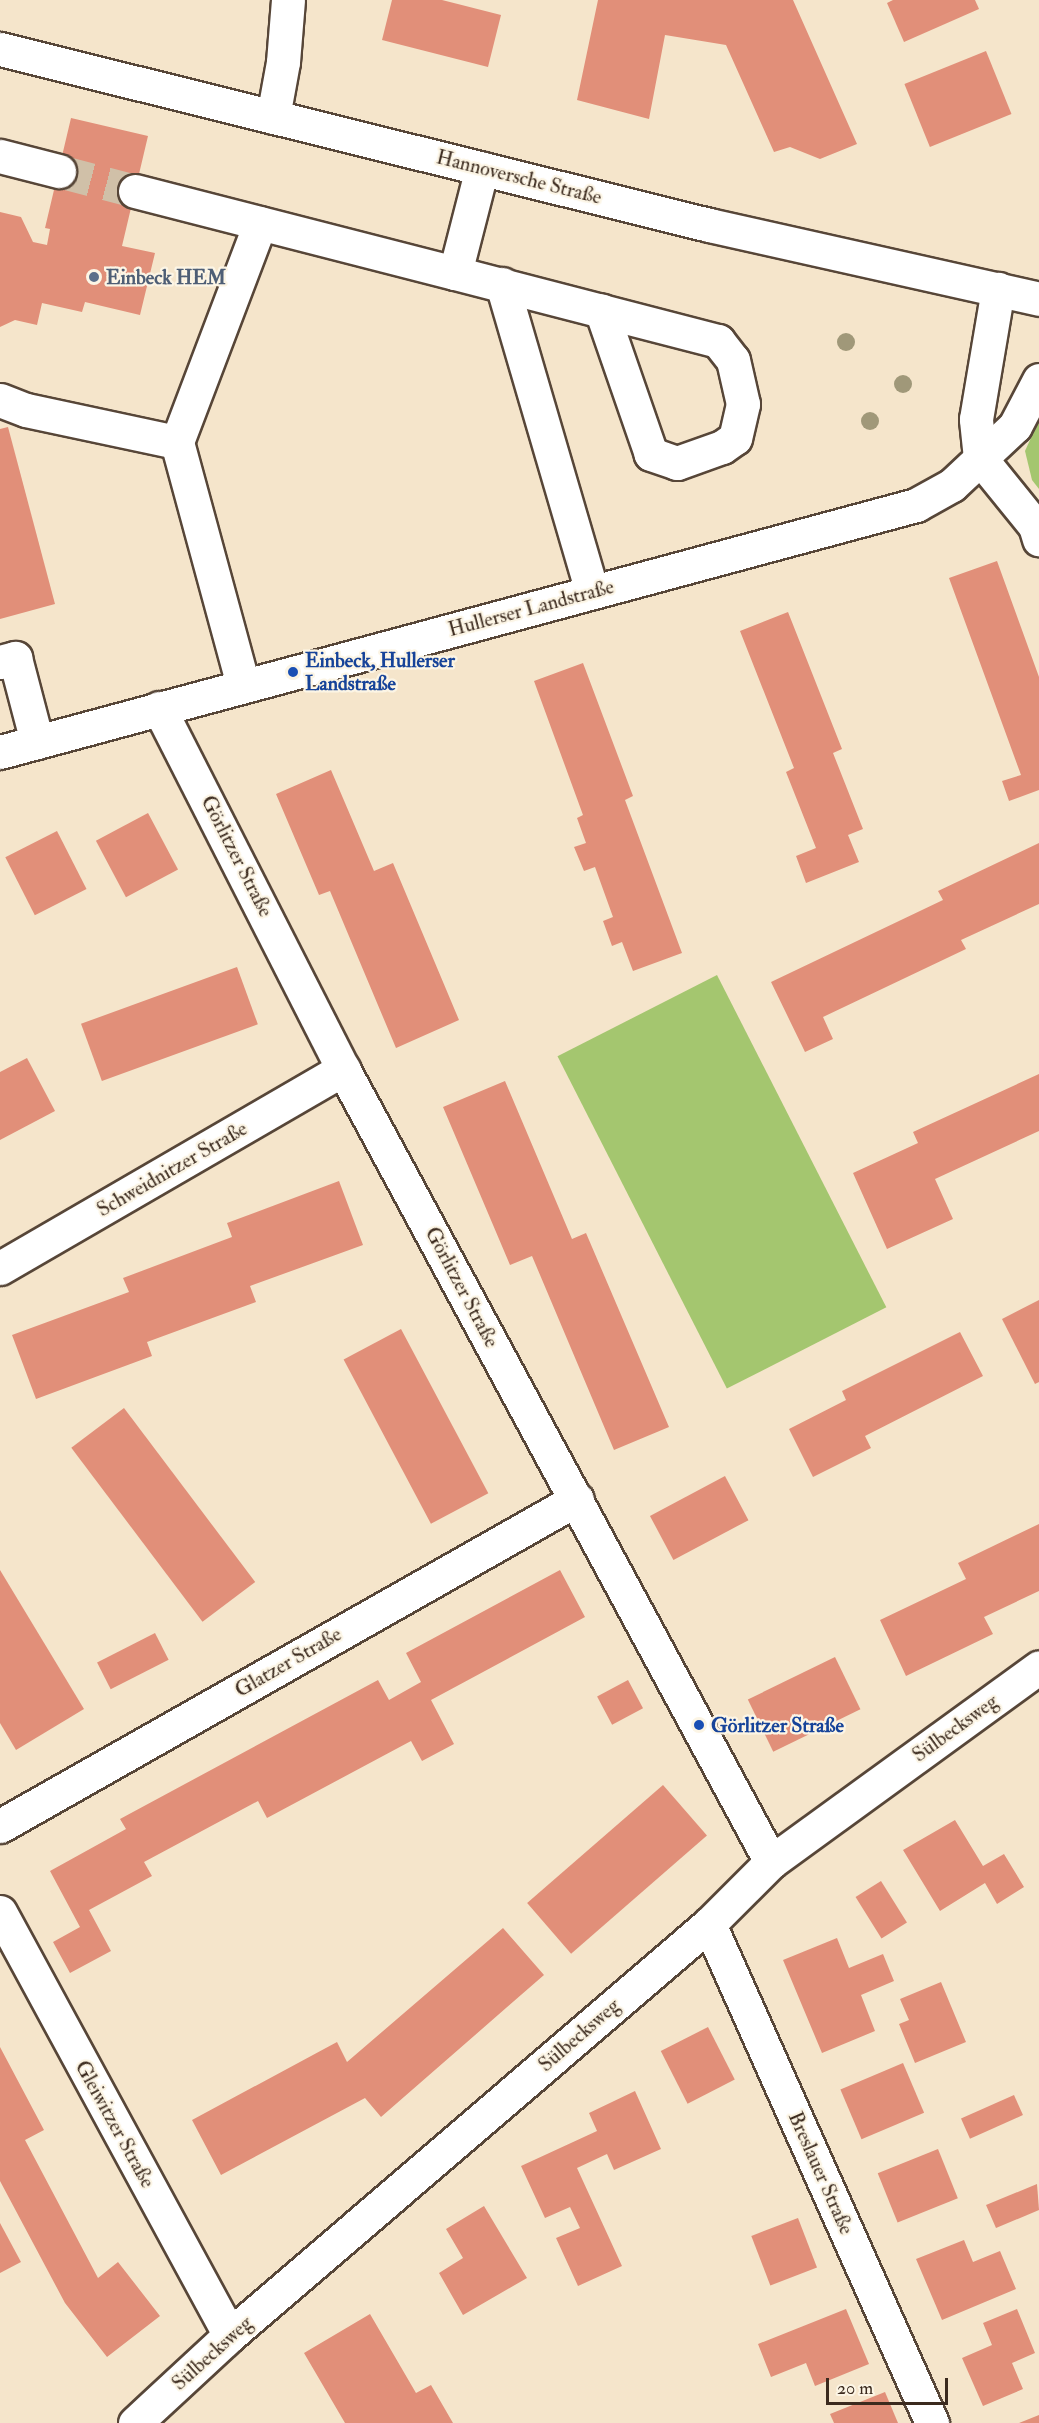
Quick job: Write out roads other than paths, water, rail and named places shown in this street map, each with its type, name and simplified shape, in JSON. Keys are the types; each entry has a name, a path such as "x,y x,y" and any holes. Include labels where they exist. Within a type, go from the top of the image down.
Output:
{"street":[{"path":"273,117 283,62 288,0"},
{"name":"Hannoversche Straße","path":"0,49 709,225 1039,299"},
{"path":"0,156 59,171"},
{"path":"455,273 482,168"},
{"path":"135,191 601,310 718,341 734,360 743,404 735,438 722,447 677,463 651,454 601,310"},
{"path":"243,685 177,442 260,223"},
{"path":"502,285 592,592"},
{"path":"998,289 976,419 980,458 1035,526 1039,539"},
{"name":"Hullerser Landstraße","path":"0,752 916,505 952,485 1015,426 1039,380"},
{"path":"0,400 26,410 177,442"},
{"path":"0,662 15,658 37,742"},
{"name":"Görlitzer Straße","path":"159,708 343,1069 771,1862"},
{"name":"Schweidnitzer Straße","path":"0,1268 343,1069"},
{"name":"Glatzer Straße","path":"0,1826 577,1499"},
{"name":"Sülbecksweg","path":"135,2423 230,2335 709,1924 771,1862 1039,1667"},
{"name":"Gleiwitzer Straße","path":"0,1912 230,2335"},
{"name":"Breslauer Straße","path":"709,1924 932,2423"}],"tunnel":[{"path":"59,171 135,191"}],"place":[{"name":"Einbeck HEM","path":"94,277"},
{"name":"Einbeck, Hullerser Landstraße","path":"293,672"},
{"name":"Görlitzer Straße","path":"699,1725"}]}
